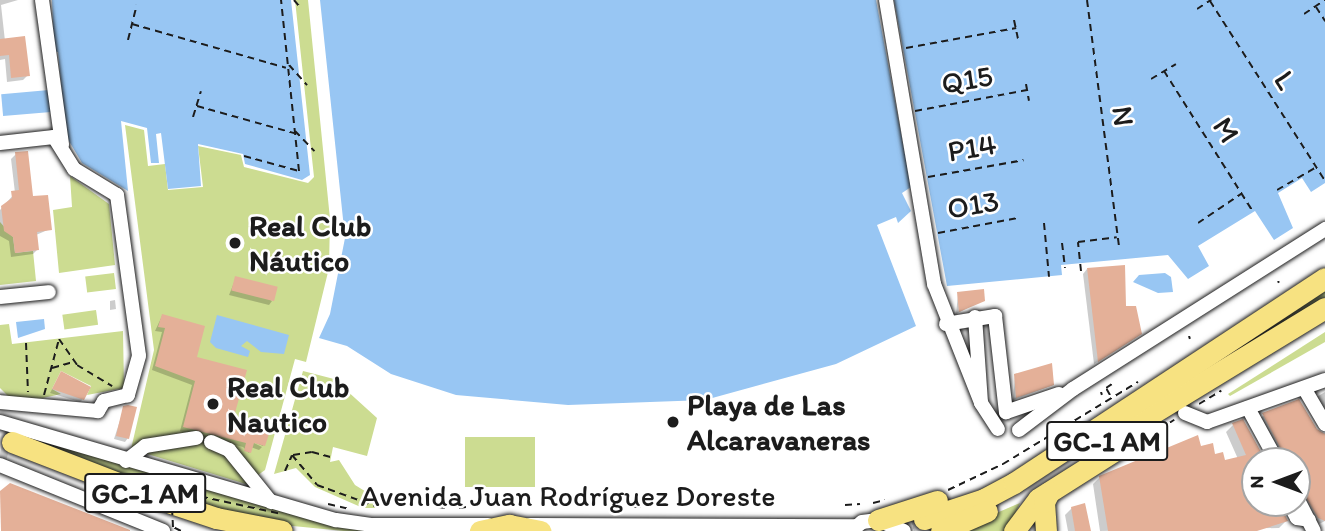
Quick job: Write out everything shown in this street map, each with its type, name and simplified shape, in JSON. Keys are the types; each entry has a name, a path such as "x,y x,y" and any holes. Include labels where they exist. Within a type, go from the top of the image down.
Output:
{"highway":[{"path":"879,508 923,518 1019,465 1325,278"},
{"name":"GC-1 AM","path":"923,518 1018,496 1325,308"},
{"path":"1014,531 1032,504 1230,377 1269,343"},
{"name":"GC-1 AM","path":"7,454 216,518 280,517"},
{"name":"GC-1 AM","path":"7,454 216,531"},
{"path":"1046,531 1044,502 1049,492"},
{"path":"480,531 509,525 540,531"}],"street":[{"path":"42,0 63,150"},
{"path":"886,0 932,272 946,324 981,403 998,429 1006,435 1019,430 1073,389 1325,229"},
{"path":"0,143 54,136 74,169 121,202 139,356 135,379 128,395 104,401 98,411 0,402"},
{"path":"0,297 48,292"},
{"path":"946,324 975,317 995,316 1006,412"},
{"path":"975,317 981,403"},
{"path":"1185,413 1207,422 1325,380"},
{"path":"1304,388 1325,424"},
{"path":"998,429 998,418 1006,412 1073,389"},
{"path":"1248,408 1269,447"},
{"path":"1006,412 1019,418 1019,430"},
{"name":"Avenida Juan Rodríguez Doreste","path":"0,422 126,461 280,517 373,525 854,528 879,508"},
{"path":"126,461 145,446 196,438"},
{"path":"211,442 229,450 280,517"},
{"path":"7,454 140,526 163,531"},
{"path":"879,508 904,531"},
{"path":"1296,517 1313,527 1325,529"}],"path":[{"path":"244,156 299,171 281,0"},
{"path":"294,0 299,6"},
{"name":"N","path":"1087,0 1119,248"},
{"path":"1196,9 1210,0"},
{"name":"L","path":"1210,0 1325,181"},
{"path":"1304,14 1325,0"},
{"path":"128,40 138,5"},
{"path":"1316,6 1325,21"},
{"path":"1014,20 1017,39"},
{"path":"132,24 288,67 307,85"},
{"path":"903,48 1016,28"},
{"path":"1151,79 1176,64"},
{"name":"M","path":"1164,71 1253,212"},
{"path":"1026,84 1029,101"},
{"name":"Q15","path":"914,111 1027,90"},
{"path":"193,117 201,91"},
{"path":"197,106 295,132 314,151"},
{"name":"P14","path":"926,177 1024,160"},
{"path":"1278,190 1316,167"},
{"path":"1198,223 1242,194"},
{"name":"O13","path":"937,233 1017,218"},
{"path":"1044,223 1049,277"},
{"path":"1072,243 1117,237"},
{"path":"1078,242 1081,271"},
{"path":"1062,243 1065,268"},
{"path":"43,399 59,339 74,361 117,389"},
{"path":"26,343 28,400"},
{"path":"51,369 74,361"},
{"path":"938,494 1003,464 1141,380"},
{"path":"1111,396 1106,388 1112,384"},
{"path":"1048,427 1052,433"},
{"path":"292,456 312,452 331,457"},
{"path":"285,471 292,456"},
{"path":"292,456 317,485 375,506"},
{"path":"181,531 173,527 172,510 182,496 189,494 280,517"},
{"path":"323,503 354,512"},
{"path":"845,505 860,504"},
{"path":"438,507 446,508"},
{"path":"459,508 466,507"},
{"path":"613,507 621,507"},
{"path":"634,507 642,507"}],"green space":[{"name":"Real Club Náutico","path":"295,0 308,0 330,219 329,268 306,362 295,359 265,470 246,484 131,449 154,350 125,125 144,130 148,166 165,164 168,190 203,187 198,146 241,155 244,167 308,183 314,177"},
{"path":"70,176 109,204 115,265 59,273 53,210 72,207"},
{"path":"0,222 13,237 15,253 33,251 36,281 0,285"},
{"path":"114,273 116,289 87,292 85,277"},
{"path":"1325,289 1325,297 1152,406"},
{"path":"96,310 98,325 64,330 62,315"},
{"path":"9,324 12,344 123,331 124,388 87,395 91,386 61,371 52,389 61,394 34,400 8,396 0,388 0,325"},
{"path":"1325,332 1325,342 1230,396 1228,394"},
{"path":"303,371 334,379 377,418 367,456 333,447 330,462 339,460 355,485 376,498 375,508 363,508 315,487 296,468 274,474"},
{"path":"15,432 317,521 417,531 344,531 262,523 188,502"},
{"path":"465,437 535,437 535,487 465,487"},
{"path":"1020,503 1007,531 954,531"}],"water":[{"path":"52,0 291,0 310,175 302,180 245,164 243,154 198,144 201,186 168,189 161,133 156,134 159,163 151,163 147,128 121,121 128,191 82,163 66,136 58,52 54,52"},
{"path":"320,0 876,0 911,187 902,193 911,211 898,223 896,217 877,225 916,326 836,364 705,400 568,405 456,395 391,374 347,346 319,338 330,314 345,238"},
{"path":"894,0 1325,0 1325,183 1311,192 1302,178 1278,193 1293,228 1274,240 1255,211 1198,246 1209,266 1188,279 1168,255 1061,265 1062,275 947,286"},
{"path":"49,90 51,112 3,116 1,94"},
{"path":"1165,273 1171,277 1173,292 1158,293 1133,282 1139,275"},
{"path":"217,315 289,335 284,354 261,352 247,341 241,346 250,351 248,357 216,348 210,342"},
{"path":"44,319 45,329 18,338 16,322"}],"building":[{"path":"25,36 30,76 11,78 9,55 0,56 0,39"},
{"path":"28,151 33,196 48,195 52,230 37,232 39,250 15,253 13,237 4,231 1,206 12,198 11,191 19,190 15,152"},
{"path":"1125,265 1126,306 1136,306 1142,334 1098,362 1087,268"},
{"path":"235,276 278,287 274,301 231,291"},
{"path":"984,289 985,301 959,312 957,292"},
{"path":"162,314 205,326 197,357 247,370 233,420 270,431 265,446 254,443 251,453 244,451 246,443 183,427 195,381 155,366 165,328 158,327"},
{"path":"1052,363 1054,385 1016,398 1014,374"},
{"path":"61,371 91,387 84,400 52,389"},
{"path":"1299,399 1317,429 1325,434 1325,521 1318,518 1311,506 1311,447 1280,447 1262,413"},
{"path":"123,406 137,407 129,439 116,436"},
{"path":"1243,419 1258,447 1242,447 1232,423"},
{"path":"1198,435 1201,446 1213,443 1215,454 1223,452 1225,460 1241,456 1241,517 1286,517 1288,521 1257,531 1108,531 1099,476"},
{"path":"10,483 130,531 1,531 0,491"},
{"path":"1085,503 1091,531 1075,531 1071,507"}],"tunnel":[{"path":"0,452 8,454"},
{"path":"882,531 924,519"}],"place":[{"name":"Real Club Náutico","path":"235,243"},
{"name":"Real Club Nautico","path":"213,404"},
{"name":"Playa de Las Alcaravaneras","path":"673,422"}]}
